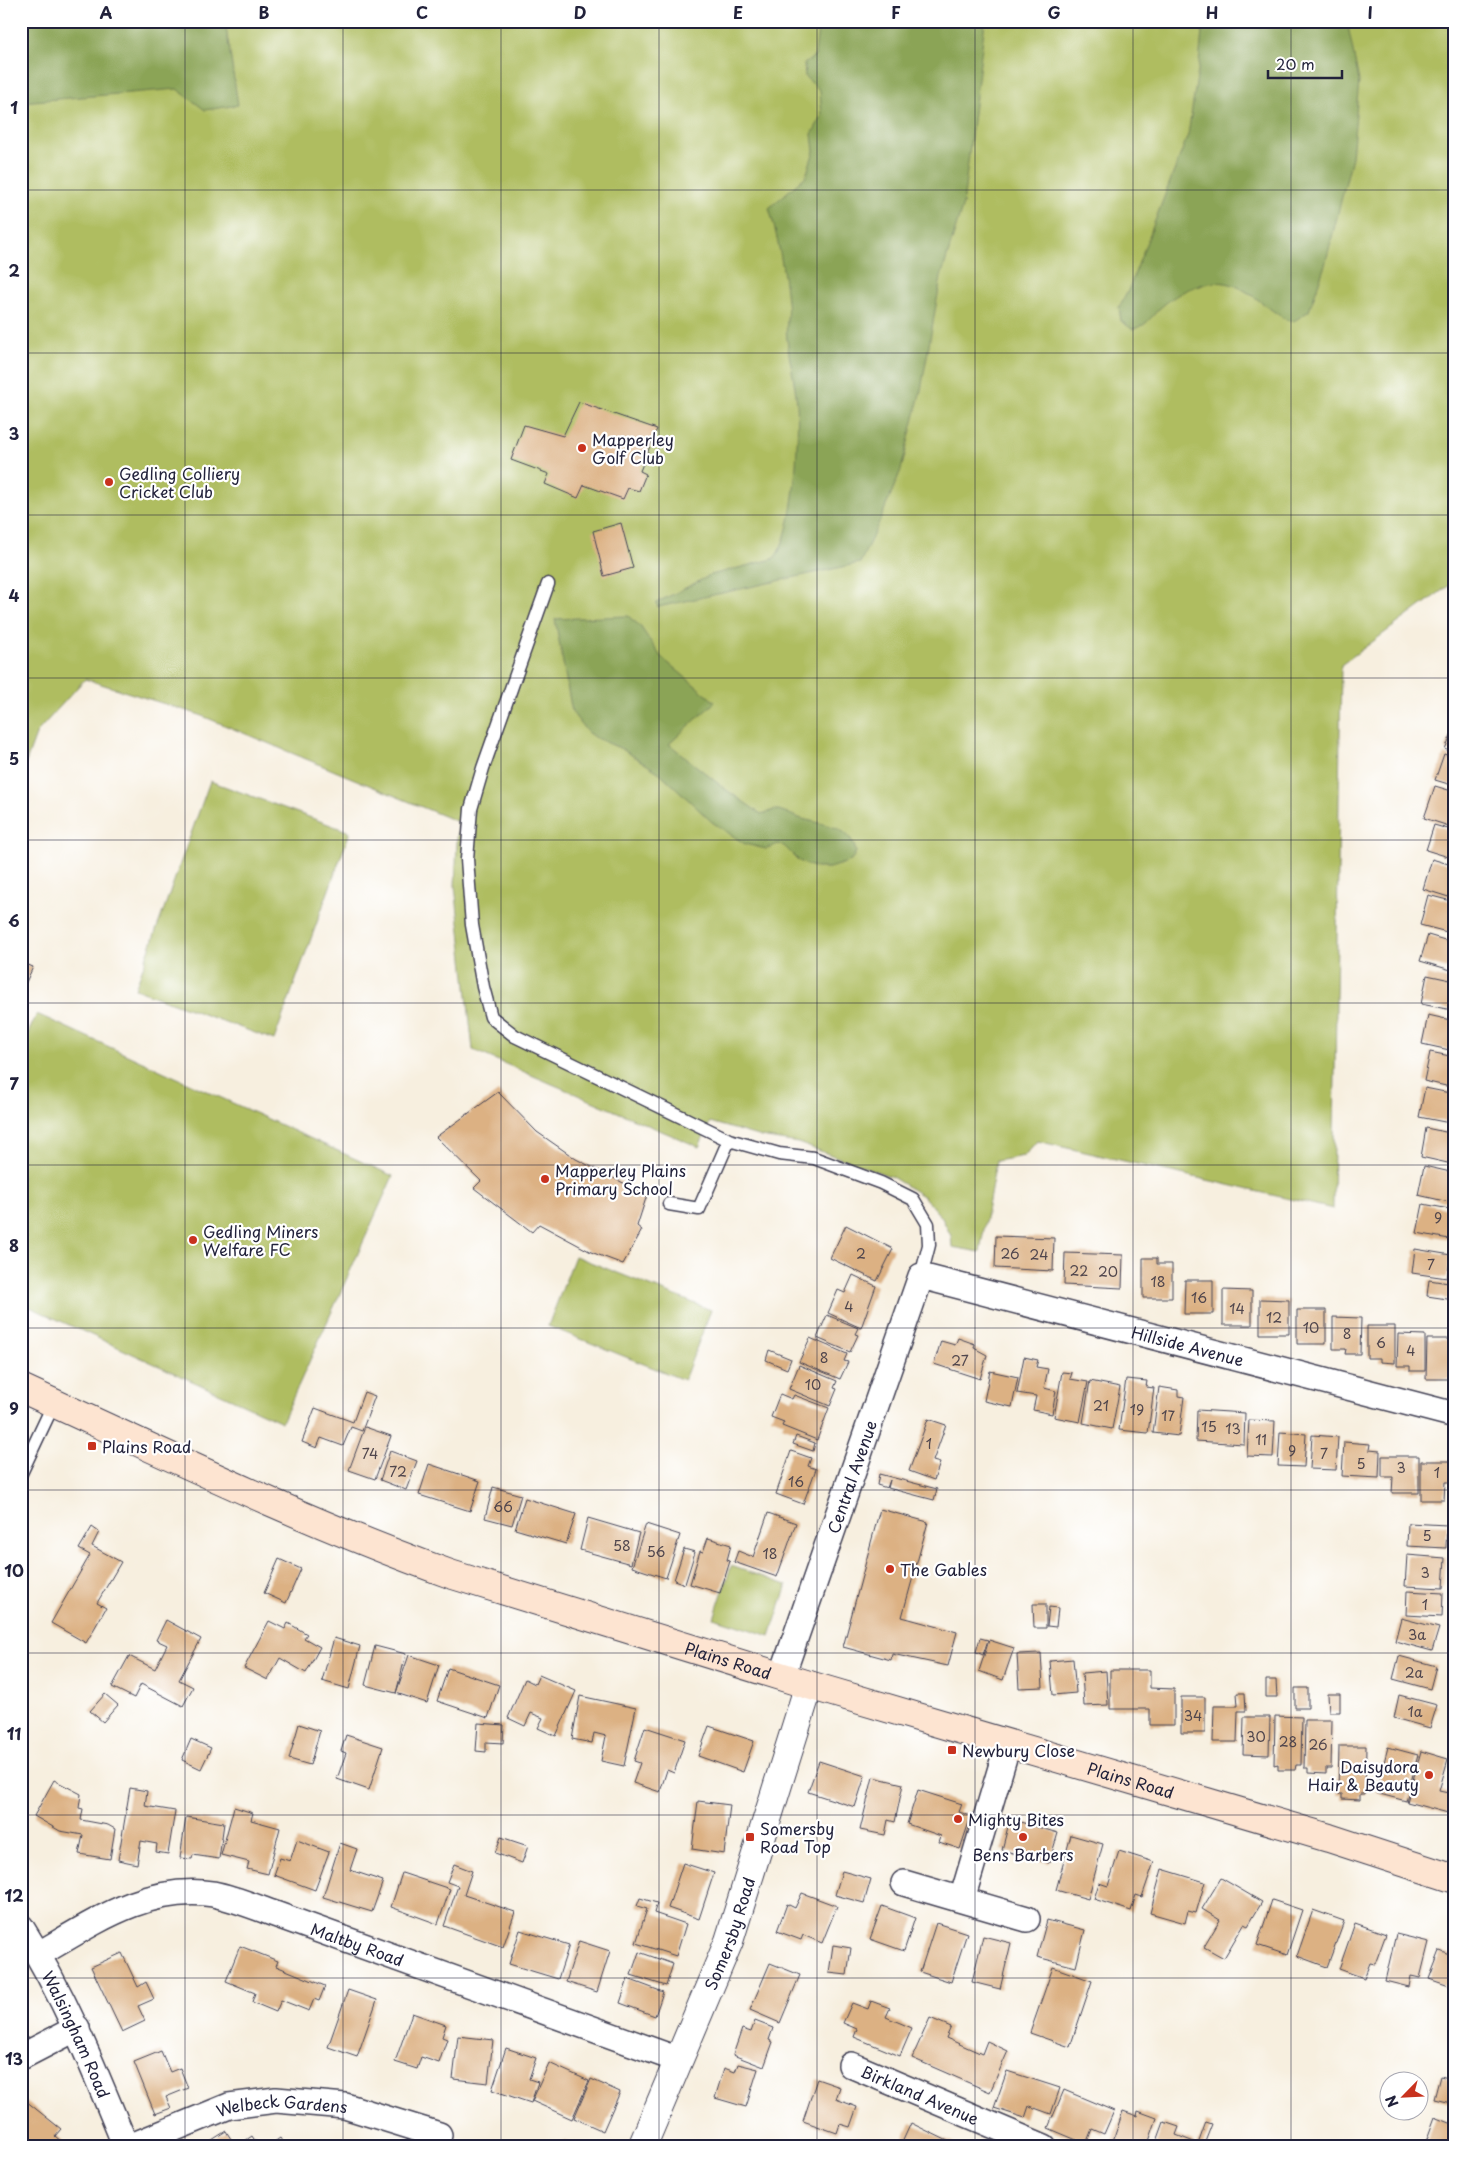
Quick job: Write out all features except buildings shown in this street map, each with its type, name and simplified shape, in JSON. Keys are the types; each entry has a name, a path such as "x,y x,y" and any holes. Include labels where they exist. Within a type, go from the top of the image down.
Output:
{"main road":[{"name":"Plains Road","path":"21,1388 228,1484 392,1553 459,1576 809,1685 1329,1838 1455,1879"}],"street":[{"name":"Hillside Avenue","path":"921,1276 1455,1415"},
{"name":"Central Avenue","path":"782,1676 921,1276"},
{"name":"Somersby Road","path":"642,2147 729,1941 809,1685"},
{"path":"962,1900 1008,1744"},
{"path":"904,1882 1027,1919"},
{"name":"Maltby Road","path":"39,1954 110,1913 137,1902 160,1896 213,1894 272,1913 679,2060"},
{"name":"Walsingham Road","path":"21,1927 39,1954 77,2028 128,2147"},
{"path":"21,2056 77,2028"},
{"name":"Birkland Avenue","path":"851,2065 1044,2147"},
{"name":"Welbeck Gardens","path":"128,2147 229,2106 276,2100 345,2106 439,2135"}],"lane":[{"path":"548,584 483,768 471,809 467,858 472,925 483,988 491,1017 515,1036 729,1140 780,1154 814,1158 881,1183 913,1199 928,1224 929,1244 921,1276"},
{"path":"669,1204 699,1209 729,1140"},
{"path":"21,1473 54,1403"}],"green space":[{"path":"21,21 1455,21 1455,581 1341,665 1333,1209 1037,1141 1024,1156 996,1161 980,1252 952,1247 951,1236 942,1218 924,1197 892,1177 798,1143 761,1137 710,1122 699,1147 473,1050 455,886 458,822 200,715 85,679 37,732 21,776"},
{"path":"21,21 219,21 226,27 238,105 205,110 177,89 21,102"},
{"path":"817,21 985,21 963,204 941,277 921,390 901,470 860,563 658,607 656,603 711,575 773,559 781,548 787,530 796,460 797,403 787,339 787,306 784,277 778,242 769,208 806,176 814,151 812,134 822,116 820,90 805,77 804,64 815,56"},
{"path":"1203,21 1347,21 1359,81 1352,157 1325,265 1309,311 1294,321 1287,320 1243,289 1226,283 1216,282 1195,287 1175,296 1141,327 1132,329 1121,321 1119,307 1128,291 1188,135 1199,64"},
{"path":"628,616 640,626 661,657 715,702 669,744 725,789 761,814 779,810 842,831 853,843 856,852 851,861 829,868 816,868 799,861 784,846 778,844 766,849 745,844 712,822 660,773 622,749 587,732 572,712 555,619"},
{"path":"210,781 350,832 274,1040 135,989"},
{"name":"Gedling Miners Welfare FC","path":"37,1014 393,1176 282,1422 21,1303 21,1048"},
{"path":"575,1256 711,1310 684,1380 548,1326"},
{"path":"731,1566 787,1585 770,1636 714,1618"}],"place":[{"name":"Mapperley Golf Club","path":"582,448"},
{"name":"Gedling Colliery Cricket Club","path":"109,482"},
{"name":"Mapperley Plains Primary School","path":"545,1179"},
{"name":"Gedling Miners Welfare FC","path":"193,1240"},
{"name":"Plains Road","path":"92,1446"},
{"name":"The Gables","path":"890,1569"},
{"name":"Newbury Close","path":"952,1750"},
{"name":"Daisydora Hair & Beauty","path":"1429,1775"},
{"name":"Mighty Bites","path":"958,1819"},
{"name":"Somersby Road Top","path":"750,1837"},
{"name":"Bens Barbers","path":"1023,1837"}]}
